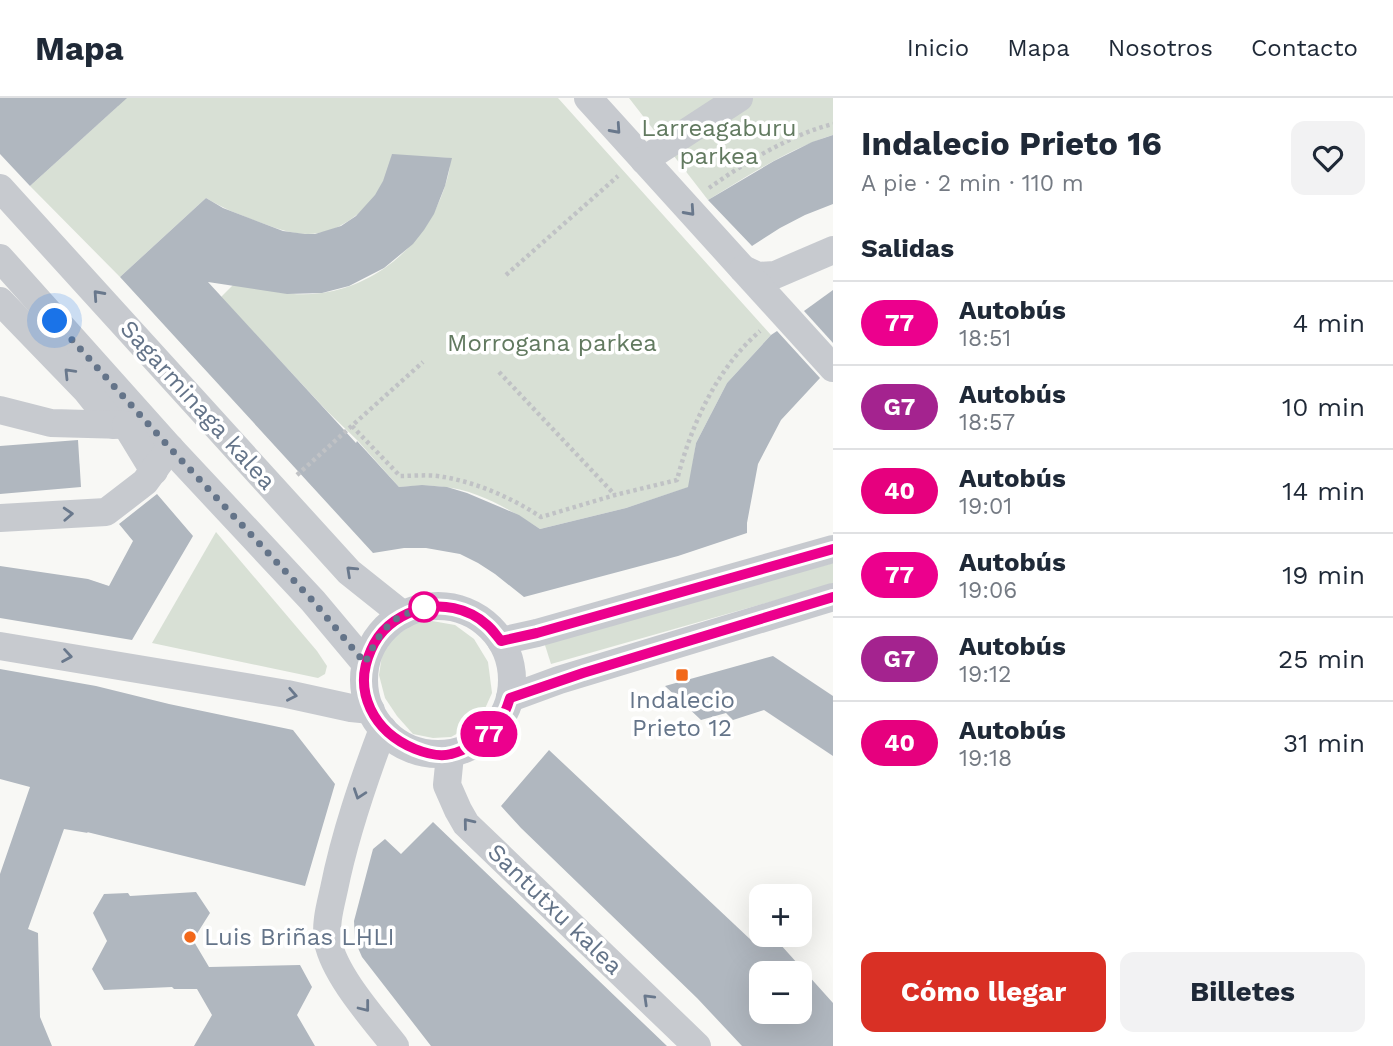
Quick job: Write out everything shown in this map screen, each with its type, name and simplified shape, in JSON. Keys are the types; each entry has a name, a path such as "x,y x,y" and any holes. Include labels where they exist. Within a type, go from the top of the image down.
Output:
{"street":[{"path":"588,98 635,164 743,269 778,321 833,368"},
{"path":"635,164 739,98"},
{"name":"Sagarminaga kalea","path":"0,188 349,572 403,615"},
{"path":"743,269 758,276 768,276 789,270 833,250"},
{"name":"Sagarminaga kalea","path":"0,258 129,425 162,460 313,601 365,663"},
{"path":"778,321 789,270"},
{"path":"0,301 86,390 129,425"},
{"path":"5,416 51,424 129,425"},
{"path":"0,517 106,512 145,482 162,460"},
{"path":"501,641 551,630 833,549"},
{"path":"510,698 559,680 833,597"},
{"path":"0,646 274,692 351,708 377,720 400,743 424,753 450,755 470,747 488,735 502,719 510,698 512,669 508,654 486,624 468,612 446,606 424,607 403,615 382,631 365,663 365,692 377,720 340,859 327,923 328,944 342,975 395,1046"},
{"name":"Santutxu kalea","path":"450,755 447,785 466,824 697,1046"}],"path":[{"path":"700,194 737,167 814,129 833,124"},
{"path":"506,275 635,164"},
{"path":"352,426 400,476 442,476 475,485 519,502 541,517 677,480 695,425 721,376 751,339 778,321"},
{"path":"296,476 424,362"},
{"path":"499,372 615,495"}],"green space":[{"name":"Morrogana parkea","path":"113,98 558,98 771,335 727,383 696,443 689,487 626,508 540,529 469,492 438,486 399,487 221,297 237,281 279,292 311,294 343,288 380,271 412,244 425,227 444,189 450,158 392,155 381,186 366,207 339,226 318,233 301,234 281,230 206,198 120,277 30,186 118,106"},
{"name":"Larreagaburu parkea","path":"629,98 833,98 833,135 784,155 708,200"},
{"path":"216,532 317,651 327,666 325,674 318,678 152,643"},
{"path":"833,563 833,584 551,664 544,642"},
{"path":"432,621 455,625 474,639 488,662 492,693 483,713 469,727 451,737 433,738 413,734 385,698 379,675 382,655 390,641 412,624"}],"building":[{"path":"0,98 127,98 30,186 0,154"},
{"path":"833,135 833,204 805,215 752,246 708,200 774,161"},
{"path":"392,154 452,158 434,214 413,244 384,268 349,286 322,293 287,294 208,282 399,487 447,487 519,515 540,529 626,508 688,487 696,443 727,383 777,331 820,378 781,420 758,464 747,533 678,556 524,597 495,574 460,554 426,548 373,553 120,277 206,198 223,208 283,231 315,234 341,226 356,216 375,195"},
{"path":"833,290 833,343 804,311"},
{"path":"78,440 81,487 0,494 0,446"},
{"path":"157,494 193,536 132,640 0,618 0,566 88,579 109,586 133,541 119,524"},
{"path":"773,656 833,696 833,756 764,710 733,720 726,713 701,720 665,686"},
{"path":"0,669 96,686 293,730 335,784 305,886 87,832 64,829 28,929 38,933 40,1017 52,1046 0,1046 0,874 30,787 0,779"},
{"path":"549,750 749,938 749,947 783,947 795,961 749,961 749,1024 812,1024 812,980 833,1003 833,1046 742,1046 697,998 501,806"},
{"path":"433,822 667,1046 431,1046 362,957 355,941 354,921 373,849 385,839 401,854"},
{"path":"196,892 210,913 193,940 209,967 300,965 312,987 297,1015 315,1046 194,1046 212,1015 197,989 172,987 104,990 92,969 107,941 93,913 104,894 128,893 130,896"}],"bus line":[{"name":"77","path":"833,549 501,641 486,624 468,612 446,606 424,607 403,615 382,631 365,663 365,692 370,710 383,729 400,743 424,753 450,755 470,747 488,735 502,719 510,698 559,680 833,597"}],"place":[{"name":"Indalecio Prieto 12","path":"682,675"},
{"name":"Luis Briñas LHLI","path":"190,937"}],"route":[{"path":"55,321 313,601 365,663 382,631 403,615 424,607"}]}
